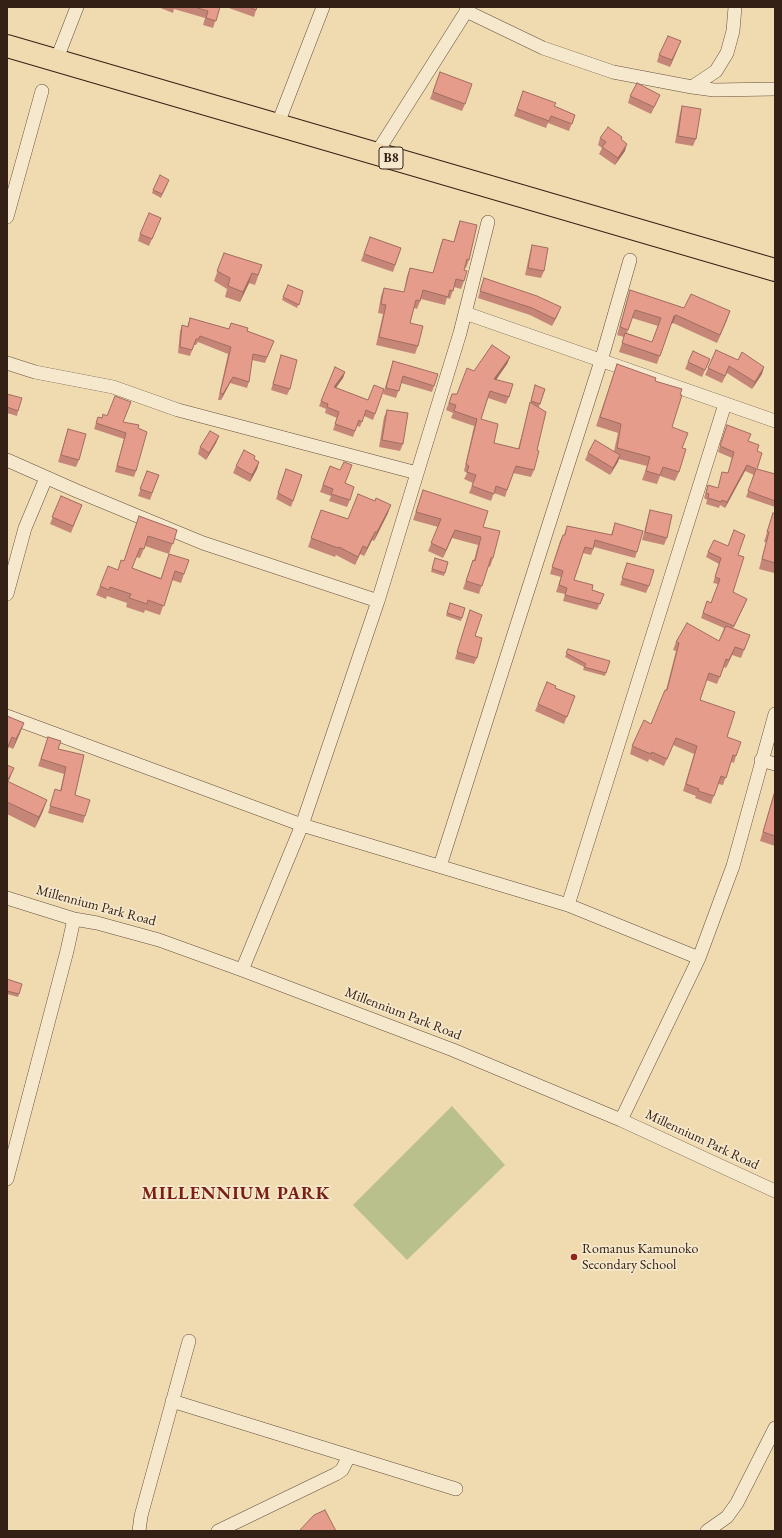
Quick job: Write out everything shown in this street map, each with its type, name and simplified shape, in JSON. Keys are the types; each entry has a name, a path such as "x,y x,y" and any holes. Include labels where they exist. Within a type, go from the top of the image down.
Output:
{"highway":[{"name":"B8","path":"7,46 775,270"}],"street":[{"path":"56,60 77,7"},
{"path":"277,126 323,7"},
{"path":"692,88 716,71 727,53 733,31 734,7"},
{"path":"376,154 467,9 543,48 614,72 692,88 714,90 775,89"},
{"path":"7,217 42,91"},
{"path":"242,970 302,825 378,601 460,334 488,222"},
{"path":"440,866 601,361 630,260"},
{"path":"465,313 775,421"},
{"path":"7,363 35,372 113,387 178,410 417,473"},
{"path":"568,905 725,404"},
{"path":"7,460 46,478 203,543 378,601"},
{"path":"7,594 25,528 46,478"},
{"path":"621,1120 699,958 733,866 761,760 775,714"},
{"path":"7,716 302,825 568,905 699,958"},
{"path":"761,760 775,764"},
{"name":"Millennium Park Road","path":"7,898 74,919 98,922 159,940 453,1050 621,1120 775,1191"},
{"path":"7,1179 67,951 74,919"},
{"path":"139,1531 141,1516 189,1341"},
{"path":"172,1401 456,1489"},
{"path":"712,1530 727,1517 737,1503 775,1428"},
{"path":"218,1531 336,1474 342,1470 349,1456"}],"green space":[{"path":"452,1106 505,1165 407,1260 353,1205"}],"building":[{"path":"194,7 220,7 216,21 206,18 208,11"},
{"path":"249,7 257,7 256,10"},
{"path":"668,36 681,41 672,60 659,55"},
{"path":"440,72 472,84 465,104 433,92"},
{"path":"637,83 660,95 654,107 630,96"},
{"path":"523,91 556,103 554,106 575,115 572,124 551,116 549,121 517,109"},
{"path":"682,106 701,109 696,139 678,136"},
{"path":"608,127 622,137 621,139 627,144 618,158 602,147 606,142 600,138"},
{"path":"160,175 169,180 162,194 153,190"},
{"path":"149,213 161,218 152,239 140,234"},
{"path":"460,221 477,225 469,260 467,259 464,270 467,271 464,281 456,279 453,291 450,290 448,297 423,290 420,301 416,300 410,323 423,326 418,346 379,337 386,305 381,304 384,288 404,292 410,268 433,273 443,239 454,242"},
{"path":"370,237 401,248 395,265 364,254"},
{"path":"532,245 548,248 544,271 528,268"},
{"path":"224,253 262,265 258,275 252,273 243,292 228,286 230,278 217,271"},
{"path":"484,278 537,296 561,307 555,319 532,308 480,291"},
{"path":"288,285 303,291 299,305 283,297"},
{"path":"630,290 684,308 691,294 730,311 720,335 676,315 674,316 660,356 622,343 625,333 652,342 661,318 635,310 628,330 620,327"},
{"path":"190,318 229,329 231,323 248,328 247,331 274,341 267,357 253,354 249,382 233,377 223,394 220,393 231,347 200,336 199,339 196,339 192,350 180,347 182,325 188,327"},
{"path":"492,345 510,357 494,379 513,384 509,397 490,391 481,419 498,424 494,443 519,449 530,402 546,412 534,470 516,466 507,490 496,486 494,494 472,486 476,475 467,472 469,466 466,464 477,419 454,411 456,405 449,403 452,394 457,394 467,368 474,371"},
{"path":"716,350 738,360 742,352 764,367 755,382 729,366 725,376 708,368"},
{"path":"693,351 710,359 705,370 688,362"},
{"path":"281,355 297,360 290,389 273,384"},
{"path":"393,361 438,374 434,386 403,376 399,391 386,388"},
{"path":"617,364 656,378 655,381 682,389 680,395 682,395 672,427 688,433 682,448 686,449 679,472 663,467 660,475 646,471 650,457 617,448 621,424 600,417"},
{"path":"335,367 345,372 334,387 368,400 374,385 384,389 375,414 366,410 362,422 359,420 355,431 335,424 339,412 327,407 328,404 321,401"},
{"path":"535,385 545,389 540,404 531,401"},
{"path":"7,394 22,398 18,411 7,407"},
{"path":"115,396 131,402 123,422 139,425 138,428 147,432 136,471 117,466 126,433 96,423 98,417 102,418 103,414 107,416"},
{"path":"387,410 408,413 403,444 382,440"},
{"path":"727,425 751,434 748,441 759,445 757,451 762,453 757,469 775,474 775,501 748,491 756,469 747,465 727,502 722,500 721,502 708,498 709,494 706,493 708,485 718,488 722,472 728,473 734,452 720,446"},
{"path":"68,429 86,434 79,460 61,455"},
{"path":"210,431 219,436 209,453 200,447"},
{"path":"595,440 620,455 613,468 588,453"},
{"path":"244,450 255,456 254,459 259,462 252,475 236,466"},
{"path":"344,462 352,465 345,483 354,487 350,500 331,494 333,489 323,485 330,466 340,470"},
{"path":"286,469 302,475 293,501 278,493"},
{"path":"147,471 159,475 152,493 140,489"},
{"path":"423,490 488,511 483,527 500,531 493,558 491,558 482,586 466,581 473,560 475,561 481,537 455,530 446,550 431,543 441,519 416,512"},
{"path":"358,494 375,501 376,498 391,505 367,548 363,546 358,557 339,547 338,548 311,538 321,510 348,519"},
{"path":"61,496 82,505 73,526 52,517"},
{"path":"650,510 672,515 667,538 645,532"},
{"path":"773,513 775,514 775,563 762,559 769,532 767,532"},
{"path":"139,516 177,530 173,544 148,536 144,549 140,548 132,568 161,579 169,554 189,560 184,574 175,571 164,606 148,600 147,604 129,598 131,594 110,587 109,590 100,586 108,566 118,570 121,560 124,561"},
{"path":"615,523 643,531 637,552 595,540 593,549 585,547 574,580 593,585 592,590 604,594 600,604 565,595 567,588 559,585 563,571 552,567 563,535 565,535 567,526 612,535"},
{"path":"734,530 745,535 738,555 744,557 733,592 747,599 734,626 703,613 707,601 711,603 720,579 715,577 721,558 708,552 714,540 728,546"},
{"path":"435,558 448,562 445,573 432,569"},
{"path":"627,563 654,570 649,586 622,578"},
{"path":"450,603 465,608 462,618 447,613"},
{"path":"470,610 482,615 475,636 482,638 477,658 457,652"},
{"path":"687,623 719,641 726,626 750,635 744,650 735,647 729,660 726,659 720,677 709,673 700,700 735,712 727,737 741,742 736,756 733,755 726,778 721,776 714,796 698,791 699,789 686,784 697,746 676,738 667,759 652,752 651,754 632,746 644,720 651,724 665,690 667,690 679,643 676,642"},
{"path":"568,649 610,661 606,673 584,667 586,664 566,653"},
{"path":"547,682 556,686 555,688 575,696 567,717 538,704"},
{"path":"7,716 24,723 16,739 12,737 7,749"},
{"path":"48,737 61,741 58,749 84,755 75,795 90,800 85,816 50,806 55,789 61,791 66,767 41,759"},
{"path":"7,765 14,768 9,778 7,778"},
{"path":"7,781 47,800 39,817 7,802"},
{"path":"775,791 775,836 763,832"},
{"path":"7,979 22,984 19,994 7,991"},
{"path":"325,1510 336,1531 299,1531 314,1515"}],"place":[{"name":"Romanus Kamunoko Secondary School","path":"574,1257"}],"district":[{"name":"MILLENNIUM PARK","path":"236,1194"}]}
